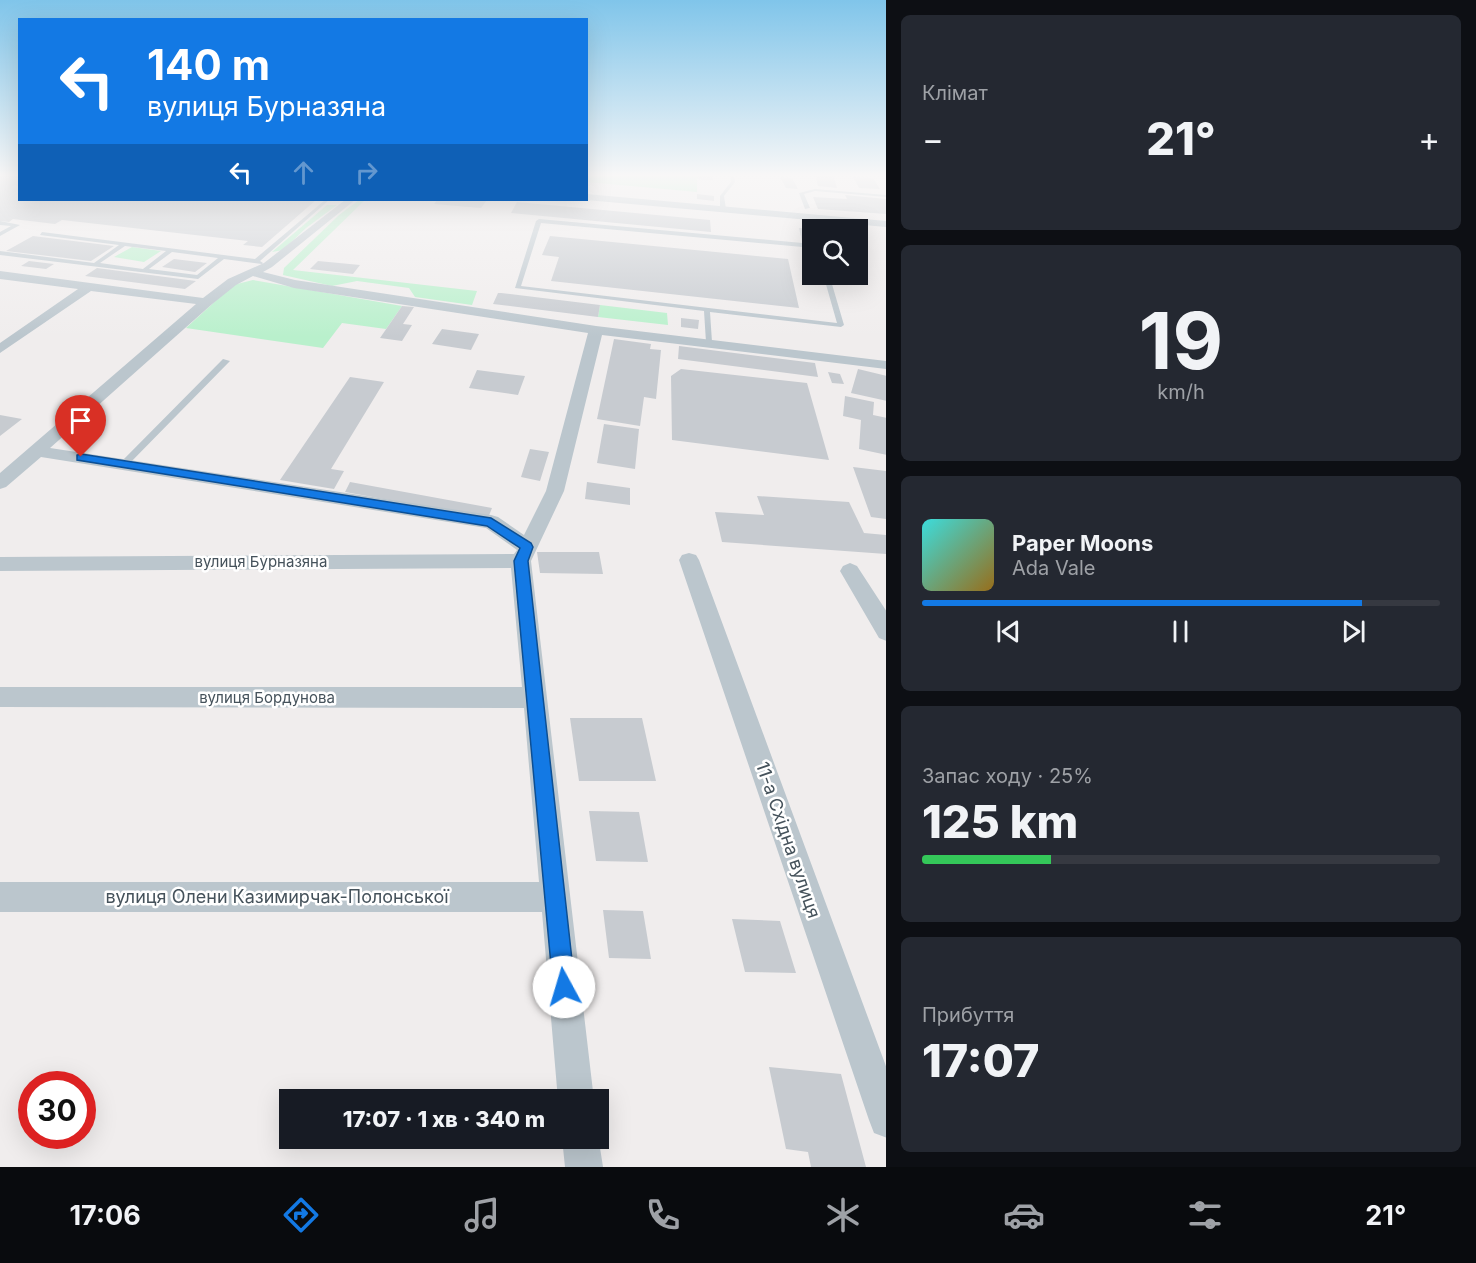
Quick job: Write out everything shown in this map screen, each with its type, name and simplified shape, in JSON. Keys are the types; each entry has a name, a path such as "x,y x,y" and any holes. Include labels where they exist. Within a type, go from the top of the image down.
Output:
{"street":[{"path":"0,483 206,302 255,267 268,265 314,228"},
{"path":"255,267 294,284 596,330 886,364"},
{"path":"0,275 206,302"},
{"path":"0,349 90,286"},
{"path":"575,1089 534,698 524,554 545,517 555,491 596,330"},
{"path":"38,451 491,522 524,554"},
{"name":"вулиця Бурназяна","path":"0,564 524,554"},
{"name":"11-а Східна вулиця","path":"689,560 886,1120"},
{"path":"850,571 886,632"},
{"name":"вулиця Бордунова","path":"0,697 534,698"},
{"name":"вулиця Олени Казимирчак-Полонської","path":"0,897 554,897"},
{"path":"582,1149 584,1167"}],"lane":[{"path":"42,234 223,256 255,267 296,228"},
{"path":"537,228 517,287 841,325 829,285"},
{"path":"621,228 802,245"},
{"path":"94,265 125,244"},
{"path":"143,271 171,250"},
{"path":"0,253 198,278 223,256"},
{"path":"707,309 709,342"},
{"path":"124,464 226,361"}],"green space":[{"path":"300,228 306,228 283,250 272,252"},
{"path":"325,228 336,228 293,270 477,291 472,305 415,297 409,288 357,281 332,286 283,275 284,268"},
{"path":"132,247 161,251 144,262 114,257"},
{"path":"253,280 402,306 386,329 342,323 323,348 186,328 233,285"},
{"path":"600,305 667,313 668,325 598,317"}],"building":[{"path":"137,228 283,228 262,247 243,245 248,241"},
{"path":"674,228 711,228 711,232"},
{"path":"33,236 114,246 91,261 6,251"},
{"path":"550,236 788,259 799,308 551,281 559,257 542,255"},
{"path":"174,259 207,263 195,272 162,267"},
{"path":"29,261 54,264 46,269 21,266"},
{"path":"318,261 360,265 353,274 310,269"},
{"path":"97,268 196,281 185,289 85,276"},
{"path":"498,293 600,305 598,317 493,304"},
{"path":"402,306 414,307 403,324 412,325 402,341 380,338"},
{"path":"681,318 699,320 698,329 681,327"},
{"path":"442,329 479,334 471,350 432,344"},
{"path":"614,339 651,344 650,349 661,350 656,399 644,397 640,426 597,419"},
{"path":"679,346 815,363 818,377 678,359"},
{"path":"681,369 807,383 829,460 672,440 671,376"},
{"path":"858,369 886,376 886,401 851,393"},
{"path":"477,370 525,376 518,395 469,388"},
{"path":"828,372 840,374 844,384 832,383"},
{"path":"350,377 384,382 331,469 344,471 334,489 280,480"},
{"path":"845,396 874,402 873,415 886,418 886,455 859,449 861,420 843,416"},
{"path":"0,415 22,419 0,436"},
{"path":"604,424 639,429 635,469 597,463"},
{"path":"530,449 549,452 540,481 521,477"},
{"path":"853,467 886,471 886,519 871,517"},
{"path":"350,482 492,508 488,518 345,492"},
{"path":"587,482 630,488 630,505 585,499"},
{"path":"757,496 849,502 864,533 886,535 886,554 722,542 715,512 764,515"},
{"path":"537,552 599,552 603,574 540,573"},
{"path":"570,718 642,718 656,781 579,781"},
{"path":"589,811 639,812 648,862 596,861"},
{"path":"603,910 643,911 651,959 609,958"},
{"path":"732,919 780,921 796,973 745,972"},
{"path":"769,1067 841,1074 866,1167 811,1167 808,1152 786,1149"}],"route":[{"path":"81,457 491,522 527,547 521,561 564,987"}]}
